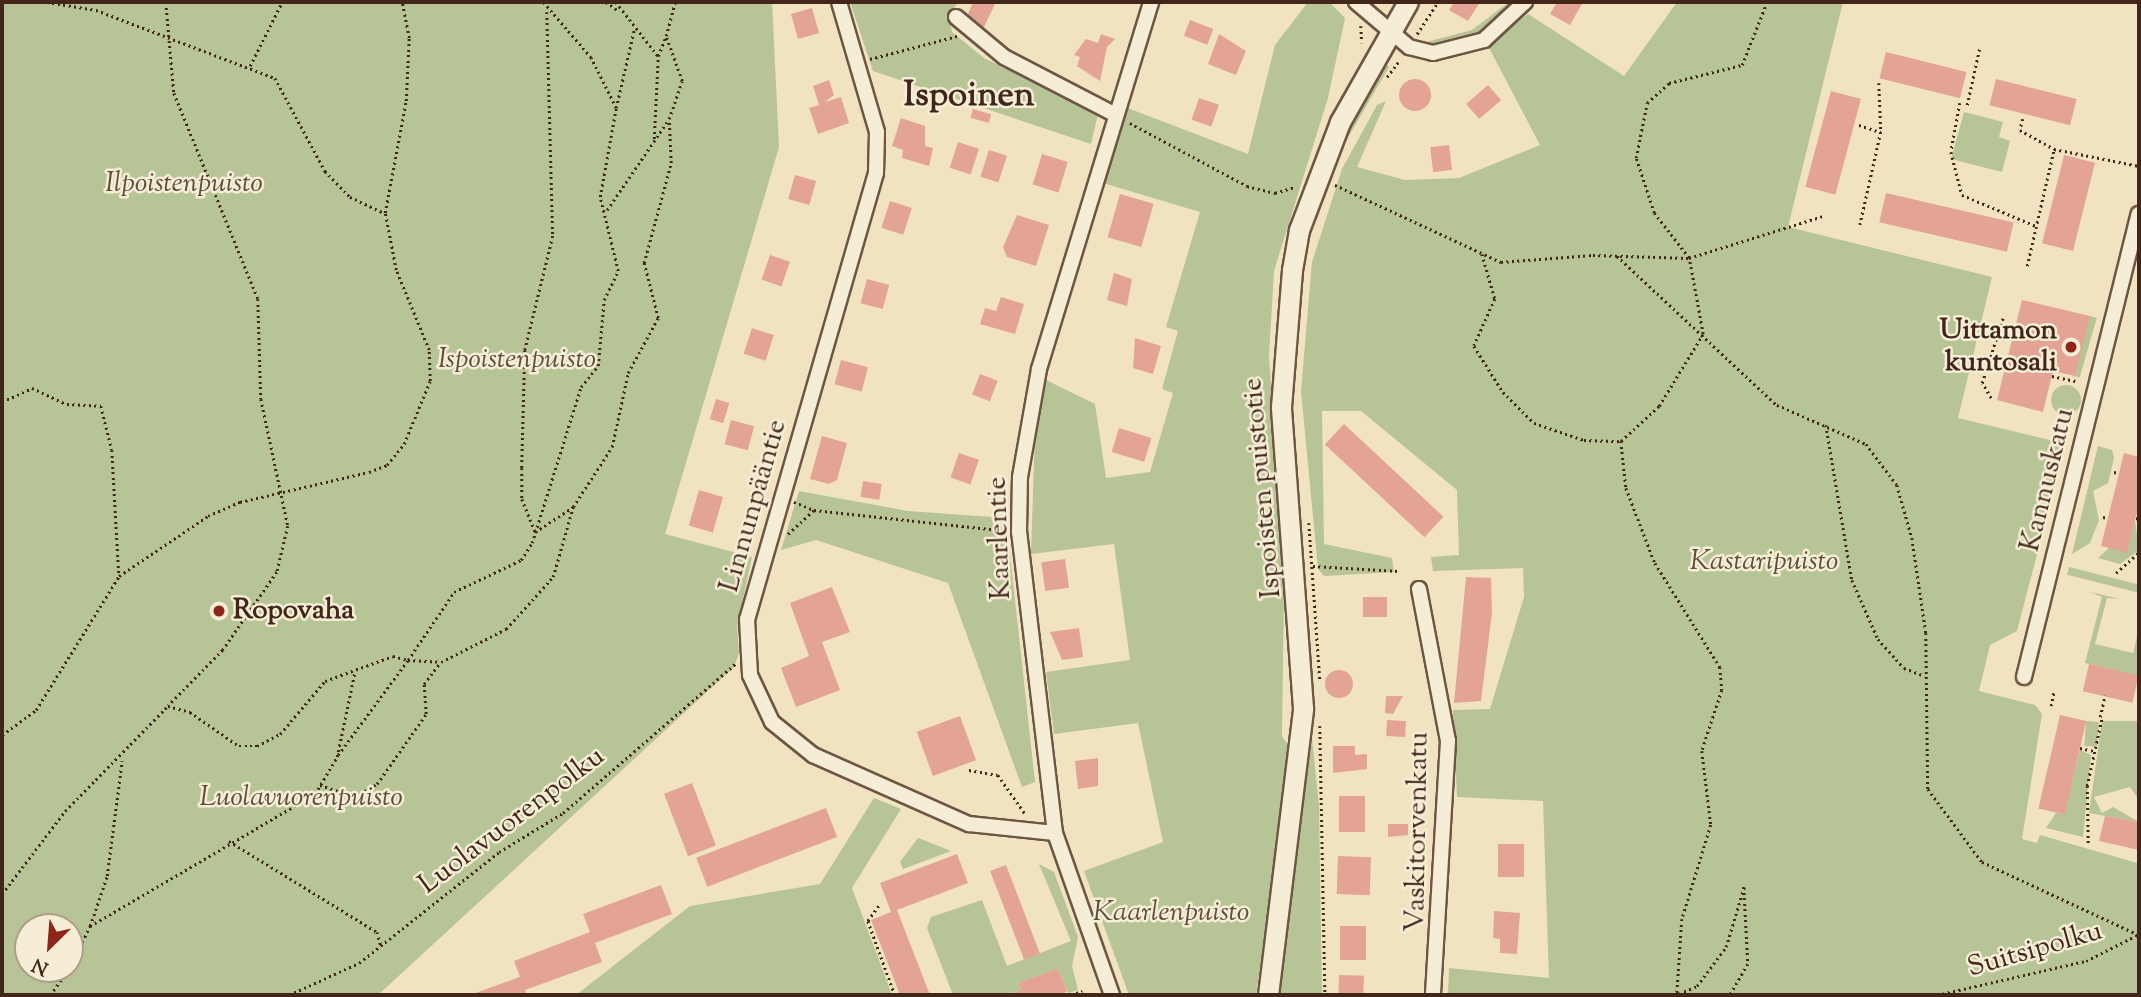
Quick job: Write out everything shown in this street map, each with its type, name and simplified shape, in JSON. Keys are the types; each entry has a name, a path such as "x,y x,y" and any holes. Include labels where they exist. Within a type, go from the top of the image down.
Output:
{"main road":[{"name":"Ispoisten puistotie","path":"1268,995 1303,708 1282,352 1299,230 1328,178 1390,31 1408,2"}],"street":[{"name":"Linnunpääntie","path":"839,2 877,132 876,173 747,619 746,660 772,722 813,755 969,824 1055,834"},
{"name":"Kaarlentie","path":"1112,995 1055,834 1019,532 1029,413 1112,113 1151,2"},
{"path":"1356,2 1390,31 1421,52 1452,50 1492,36 1525,2"},
{"path":"956,17 966,31 1034,75 1112,113"},
{"name":"Kannuskatu","path":"2024,677 2139,214"},
{"name":"Vaskitorvenkatu","path":"1419,589 1448,741 1433,995"}],"path":[{"path":"47,2 96,10 250,66 275,78 324,171 350,197 385,213"},
{"path":"2,894 65,811 122,759 168,706 223,650 277,572 288,526 279,494 261,399 258,299 174,93 166,2"},
{"path":"250,66 282,2"},
{"path":"2,735 36,710 119,576 208,516 387,465 420,412 430,381 429,350 396,270 385,213 407,101 409,38 402,2"},
{"path":"535,532 522,499 525,350 554,236 547,12 543,2"},
{"path":"606,2 618,11 658,56"},
{"path":"616,2 618,11"},
{"path":"653,142 658,56 675,2"},
{"path":"1415,37 1438,2"},
{"path":"1482,254 1495,299 1474,346 1503,393 1534,423 1584,440 1621,441 1659,406 1703,334 1689,258 1654,212 1636,158 1647,103 1669,83 1742,65 1767,2"},
{"path":"547,12 591,58 616,108"},
{"path":"90,926 229,841 315,794 337,757 454,592 521,560 535,532 581,387 598,366 604,300 618,271 604,234 606,211 600,197 634,30"},
{"path":"858,62 944,43 966,31"},
{"path":"606,211 669,119 682,81 666,36"},
{"path":"1967,105 1980,46"},
{"path":"1382,83 1400,59"},
{"path":"1860,225 1881,132 1879,83"},
{"path":"1960,103 1951,152 1962,195 2036,226"},
{"path":"1112,113 1247,186 1275,192 1328,178 1501,262 1617,256 1689,258 1823,216"},
{"path":"320,785 355,797 377,784 426,714 424,684 440,662 506,629 553,577 573,507 612,447 628,373 658,318 645,263 671,163 669,119"},
{"path":"2023,119 2020,130 2054,149 2139,166"},
{"path":"1858,125 1881,132"},
{"path":"2027,266 2054,149"},
{"path":"1328,178 1329,193"},
{"path":"1617,256 1777,405 1866,444 1897,485 1912,538 1925,676 1928,789 1982,862 2139,934"},
{"path":"1991,398 1982,383 2003,318"},
{"path":"2052,376 2074,381"},
{"path":"2,402 32,388 66,404 101,406 112,450 119,576"},
{"path":"1826,425 1852,580 1878,639 1904,668 1925,676"},
{"path":"1621,441 1626,488 1655,563 1720,667 1722,690 1702,751 1711,825 1682,919 1677,995 1697,986 1726,947 1744,887 1748,964 1730,995"},
{"path":"781,496 814,510 1019,532"},
{"path":"535,532 573,507"},
{"path":"784,538 814,510"},
{"path":"1308,512 1320,686"},
{"path":"2103,517 2108,518"},
{"path":"2116,573 2139,552"},
{"path":"1313,566 1399,571"},
{"path":"168,706 190,712 239,746 257,746 280,734 325,681 393,656 440,662"},
{"name":"Luolavuorenpolku","path":"289,995 381,946 499,852 563,813 724,670 746,660"},
{"path":"337,757 355,671"},
{"path":"2051,706 2054,691"},
{"path":"2088,843 2087,786 2105,696"},
{"path":"1320,724 1325,995"},
{"path":"2080,748 2094,751"},
{"path":"84,938 107,876 122,759"},
{"path":"969,770 998,775 1028,818"},
{"path":"229,841 377,932 381,946"},
{"path":"879,906 868,921 895,995"},
{"name":"Suitsipolku","path":"1937,995 2086,961 2139,934"},
{"path":"1071,995 1082,992"}],"green space":[{"path":"2,2 772,2 779,147 665,534 752,557 737,627 739,653 734,667 378,995 2,995"},
{"path":"850,2 958,2 949,16 952,32 984,58 1098,114 1091,144 873,71"},
{"name":"Kaarlenpuisto","path":"1308,2 1329,2 1345,18 1328,98 1274,271 1269,356 1284,590 1282,736 1291,750 1256,995 1129,995 1084,871 1163,842 1138,723 1054,734 1046,672 1130,660 1114,544 1031,554 1035,432 1046,380 1095,404 1106,478 1150,472 1173,393 1162,389 1178,331 1166,327 1200,212 1103,183 1125,107 1248,154 1275,45"},
{"path":"1509,2 1519,2 1482,34 1436,47 1419,44 1472,30"},
{"name":"Kastaripuisto","path":"1677,2 1843,2 1788,227 1992,277 1958,418 2066,444 2017,631 1990,645 1979,691 2035,705 2042,714 2022,839 2037,843 2040,835 2137,863 2139,858 2139,995 1448,995 1449,968 1549,978 1543,801 1457,797 1453,710 1490,709 1524,597 1523,568 1433,571 1431,557 1459,555 1457,490 1361,411 1322,411 1324,544 1392,558 1394,572 1324,576 1318,569 1301,391 1312,262 1342,169 1377,105 1386,101 1357,167 1405,180 1459,178 1540,145 1488,46 1528,14 1624,76"},
{"path":"1384,63 1389,67 1335,160 1354,116"},
{"path":"1964,112 2003,122 1999,137 2010,141 2002,172 1951,159"},
{"path":"2090,316 2097,318 2080,378 2073,376"},
{"path":"2066,385 2072,386 2080,394 2080,406 2072,414 2066,415 2060,414 2052,406 2051,400 2052,394 2060,386"},
{"path":"2098,446 2112,450 2114,458 2108,483 2093,491 2099,520 2090,543 2072,554"},
{"path":"799,491 908,511 1006,518 1035,782 1022,787 948,583 816,540 781,550"},
{"path":"2135,520 2139,550 2120,564 2098,558 2109,548 2127,552"},
{"path":"2069,567 2139,584 2137,592 2067,575"},
{"path":"2090,592 2120,599 2107,598 2095,644 2133,653 2139,629 2139,676 2085,663 2102,597"},
{"path":"2086,721 2099,722 2097,747 2084,746"},
{"path":"2102,721 2139,721 2139,800 2130,787 2094,797 2102,813 2113,807 2139,822 2089,813"},
{"path":"1312,738 1319,806 1322,995 1278,995"},
{"path":"2080,750 2091,755 2083,837 2046,828 2056,813 2064,814"},
{"path":"874,798 901,809 852,888 892,995 576,995 690,906 820,884"},
{"path":"918,838 951,851 903,869 900,862"},
{"path":"1039,864 1054,872 1078,937 1072,966 1078,990 1068,993 1058,968 1018,983 1021,990 1007,995 953,995 927,928 931,917 982,900 1007,966 1071,941"}],"building":[{"path":"973,2 996,2 983,29 965,21"},
{"path":"1454,2 1480,2 1468,21 1449,10"},
{"path":"1557,2 1583,2 1570,25 1550,14"},
{"path":"812,8 819,33 798,39 791,14"},
{"path":"1190,20 1213,29 1207,45 1184,36"},
{"path":"1101,34 1115,39 1107,47 1100,81 1077,66 1080,57 1074,55 1086,39 1098,43"},
{"path":"1219,34 1246,51 1236,75 1208,64"},
{"path":"1886,52 1967,72 1960,98 1879,78"},
{"path":"1415,79 1426,84 1431,95 1426,106 1415,111 1404,106 1399,95 1404,84"},
{"path":"1996,79 2077,99 2070,125 1989,105"},
{"path":"829,80 834,95 825,102 841,97 849,123 818,134 809,108 819,105 813,86"},
{"path":"1488,85 1501,100 1479,119 1466,104"},
{"path":"1831,91 1861,99 1835,195 1805,187"},
{"path":"1199,98 1219,105 1211,127 1192,120"},
{"path":"973,109 991,114 989,123 971,118"},
{"path":"901,118 925,126 925,146 933,148 929,166 902,158 903,150 892,146"},
{"path":"958,142 979,149 971,174 950,168"},
{"path":"1449,145 1452,170 1433,172 1430,147"},
{"path":"989,150 1007,156 998,183 980,177"},
{"path":"1042,154 1068,162 1058,192 1033,185"},
{"path":"2064,155 2095,163 2073,251 2042,243"},
{"path":"795,175 816,181 809,205 788,199"},
{"path":"1886,193 2014,222 2007,252 1879,222"},
{"path":"1120,194 1154,204 1141,247 1108,237"},
{"path":"890,201 912,208 903,235 881,228"},
{"path":"1017,215 1049,225 1036,266 1007,257 1003,247"},
{"path":"770,255 790,262 781,286 762,280"},
{"path":"1114,273 1132,279 1127,306 1107,300"},
{"path":"867,279 889,285 883,309 861,303"},
{"path":"1001,297 1024,304 1015,334 980,324 985,308 996,311"},
{"path":"2022,300 2090,316 2075,376 2053,371 2043,412 1997,400"},
{"path":"752,328 774,335 766,361 744,354"},
{"path":"1135,338 1161,346 1153,374 1133,368"},
{"path":"841,360 868,367 862,391 835,384"},
{"path":"980,374 998,381 990,401 972,395"},
{"path":"716,399 729,403 723,423 710,419"},
{"path":"731,420 754,426 748,450 725,444"},
{"path":"1344,424 1443,517 1424,537 1325,444"},
{"path":"1119,428 1152,438 1144,462 1112,452"},
{"path":"822,436 847,443 837,480 829,484 810,479"},
{"path":"959,453 979,460 970,484 951,478"},
{"path":"2124,453 2139,457 2139,504 2127,553 2101,546"},
{"path":"863,481 882,484 879,500 860,497"},
{"path":"699,490 723,497 713,532 689,526"},
{"path":"1065,559 1069,588 1045,591 1041,562"},
{"path":"1466,577 1491,578 1492,613 1481,701 1454,703"},
{"path":"832,587 850,632 822,642 840,690 796,707 781,668 809,656 790,603"},
{"path":"1363,597 1387,597 1387,617 1363,617"},
{"path":"1079,628 1083,657 1062,660 1050,632"},
{"path":"2089,664 2139,675 2132,703 2083,691"},
{"path":"1339,670 1349,674 1353,684 1349,694 1339,698 1329,694 1325,684 1329,674"},
{"path":"1386,696 1403,696 1393,714 1385,713"},
{"path":"2060,715 2086,721 2065,815 2038,809"},
{"path":"960,716 976,760 933,776 917,732"},
{"path":"1387,720 1406,721 1405,737 1386,736"},
{"path":"1333,746 1355,746 1355,755 1367,754 1367,769 1333,773"},
{"path":"1098,758 1098,786 1078,789 1075,761"},
{"path":"692,783 716,846 688,856 664,794"},
{"path":"1339,796 1365,796 1365,832 1339,832"},
{"path":"826,808 837,837 707,887 696,858"},
{"path":"2105,816 2139,822 2139,850 2099,841"},
{"path":"1388,824 1408,824 1408,835 1388,837"},
{"path":"1498,844 1524,844 1524,877 1498,877"},
{"path":"957,854 968,883 897,910 930,995 900,995 871,920 891,912 880,883"},
{"path":"1338,856 1371,857 1370,895 1337,894"},
{"path":"1006,865 1040,954 1024,960 990,871"},
{"path":"661,885 672,914 595,943 602,962 525,990 527,995 470,995 520,977 514,961 590,932 583,914"},
{"path":"1494,911 1520,913 1517,954 1500,953 1500,939 1493,938"},
{"path":"1340,926 1366,926 1366,960 1340,960"},
{"path":"1058,968 1067,991 1061,995 1008,995 1021,990 1018,983"},
{"path":"1339,975 1364,976 1363,995 1338,995"}],"place":[{"name":"Uittamon kuntosali","path":"2071,347"},
{"name":"Ropovaha","path":"219,611"}],"district":[{"name":"Ispoinen","path":"969,97"}],"park label":[{"name":"Ilpoistenpuisto","path":"184,184"},
{"name":"Ispoistenpuisto","path":"517,360"},
{"name":"Luolavuorenpuisto","path":"301,798"}]}
